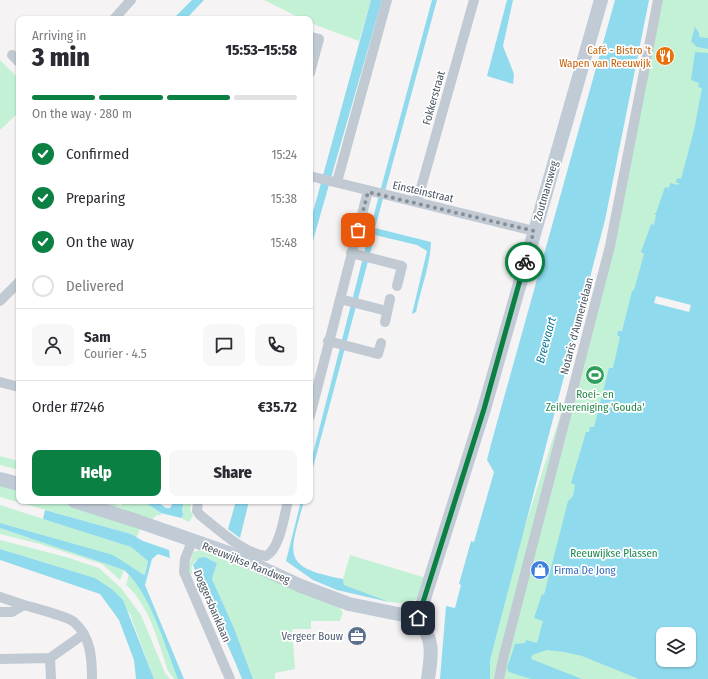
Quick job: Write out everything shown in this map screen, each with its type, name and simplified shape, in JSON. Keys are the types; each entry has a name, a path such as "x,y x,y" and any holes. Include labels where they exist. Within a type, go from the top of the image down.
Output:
{"street":[{"path":"117,16 131,0"},
{"path":"334,182 387,0"},
{"name":"Fokkerstraat","path":"418,202 474,0"},
{"name":"Zoutmansweg","path":"418,618 484,409 601,0"},
{"name":"Notaris d'Aumerielaan","path":"499,679 502,660 610,246 658,0"},
{"path":"313,38 319,39 313,62"},
{"name":"Einsteinstraat","path":"315,177 387,196 418,202 534,231"},
{"path":"313,404 352,253 372,192"},
{"path":"352,253 402,266 397,286"},
{"path":"0,301 16,285"},
{"path":"340,299 388,311"},
{"path":"385,322 390,299"},
{"path":"328,341 378,354 382,343"},
{"path":"0,382 16,387"},
{"path":"0,479 16,483"},
{"name":"Reeuwijkse Randweg","path":"83,504 229,553 301,586 349,604 418,618"},
{"path":"198,504 197,511 200,515 245,549 259,556 266,556 270,554 278,538 287,504"},
{"name":"Doggersbanklaan","path":"192,541 186,559 184,572 230,679"},
{"path":"0,597 73,621 84,634 92,654 92,679"},
{"path":"0,612 12,612 24,605"},
{"path":"418,618 427,630 430,639 428,679"},
{"path":"0,659 50,658 84,634"},
{"path":"50,658 50,679"}],"green space":[{"path":"264,0 371,0 359,41 313,24 313,16 296,16"},
{"name":"Reeuwijkse Plassen","path":"663,0 708,0 708,679 481,679 481,664 613,250"},
{"path":"0,60 16,76 16,115 0,130"},
{"path":"0,456 16,460 16,469 0,465"},
{"path":"0,484 16,489 16,502 0,497"},
{"path":"25,504 69,504 87,509 140,529 136,538 131,534"},
{"path":"100,504 114,504 121,506 122,504 148,504 161,513 161,515 157,515 152,519"},
{"path":"183,504 191,504 190,509 193,516 189,522 181,518"},
{"path":"0,505 131,547 148,561 145,574 144,575 41,535 0,523"},
{"path":"0,528 124,570 120,580 102,564 40,544 0,534"},
{"path":"0,540 66,557 99,568 121,588 141,615 165,673 170,679 154,679 130,614 95,578 0,549"},
{"path":"201,550 339,607 343,613 340,621 311,621 311,629 292,629 295,669 275,673 275,679 253,679 234,628 212,579 217,563 205,557 195,561 191,568 193,574 189,573 188,570 193,552"},
{"path":"350,555 426,578 420,594 417,598 410,602 392,602 381,600 344,585 343,579"},
{"path":"129,574 137,585 146,588 179,679 174,679 168,671 157,637 147,614 141,603 126,585"}],"water":[{"path":"192,0 204,0 189,16 176,16"},
{"path":"371,0 382,0 313,241 313,212"},
{"path":"432,0 437,0 375,228 431,242 429,260 416,312 412,314 427,251 417,245 375,235 313,468 313,453 378,199"},
{"path":"507,0 513,0 503,46 514,74 513,84 487,76"},
{"name":"Breevaart","path":"615,0 649,0 605,220 490,660 490,679 440,679 446,606 455,608 461,585 459,584 471,541 474,542 494,472 487,460 491,444"},
{"path":"695,27 699,33 699,37 708,38 708,49 697,47 691,41"},
{"name":"Reeuwijkse Plassen","path":"695,52 708,53 708,679 639,679 582,656 547,650 532,655 531,659 582,679 531,679 509,672 507,668 515,644 525,643 526,640 537,643 543,621 534,618 542,594 544,595 568,501 573,496 575,485 571,483 586,432 589,432 590,427 594,427 609,368 613,368 620,337 617,335 618,331 622,331 632,291 634,290 644,254 641,252 651,224 654,225 656,215 654,213 656,213 665,187 669,188 670,183 678,185 679,183 676,183 677,178 681,179 694,130 702,88 698,87 699,83 691,80"},
{"path":"148,504 160,504 166,508 170,508 172,504 183,504 183,515 181,518 161,513"},
{"path":"235,504 248,504 240,538 228,529"},
{"path":"300,504 303,504 293,546 294,555 299,563 308,569 343,579 344,585 389,602 337,590 313,580 286,561"},
{"path":"45,510 131,534 143,541 169,550 170,558 158,554 152,559 145,585 184,679 178,679 150,606 134,580 124,570 0,528 0,523 113,555 144,575 145,574 148,561 131,547 43,519"},
{"path":"0,549 95,578 113,590 123,600 154,679 136,679 134,660 119,620 100,594 0,560"},
{"path":"205,557 217,563 212,579 234,628 253,679 242,679 193,565 199,558"}],"pier":[{"path":"656,296 691,305 689,312 654,303"}],"way so far":[{"path":"358,230 368,192 418,202 534,231 525,262"}],"place":[{"name":"Café - Bistro 't Wapen van Reeuwijk","path":"665,56"},
{"name":"Roei- en Zeilvereniging 'Gouda'","path":"595,375"},
{"name":"Firma De Jong","path":"540,570"},
{"name":"Vergeer Bouw","path":"357,636"}],"route":[{"path":"418,618 484,409 491,379 525,262"}]}
